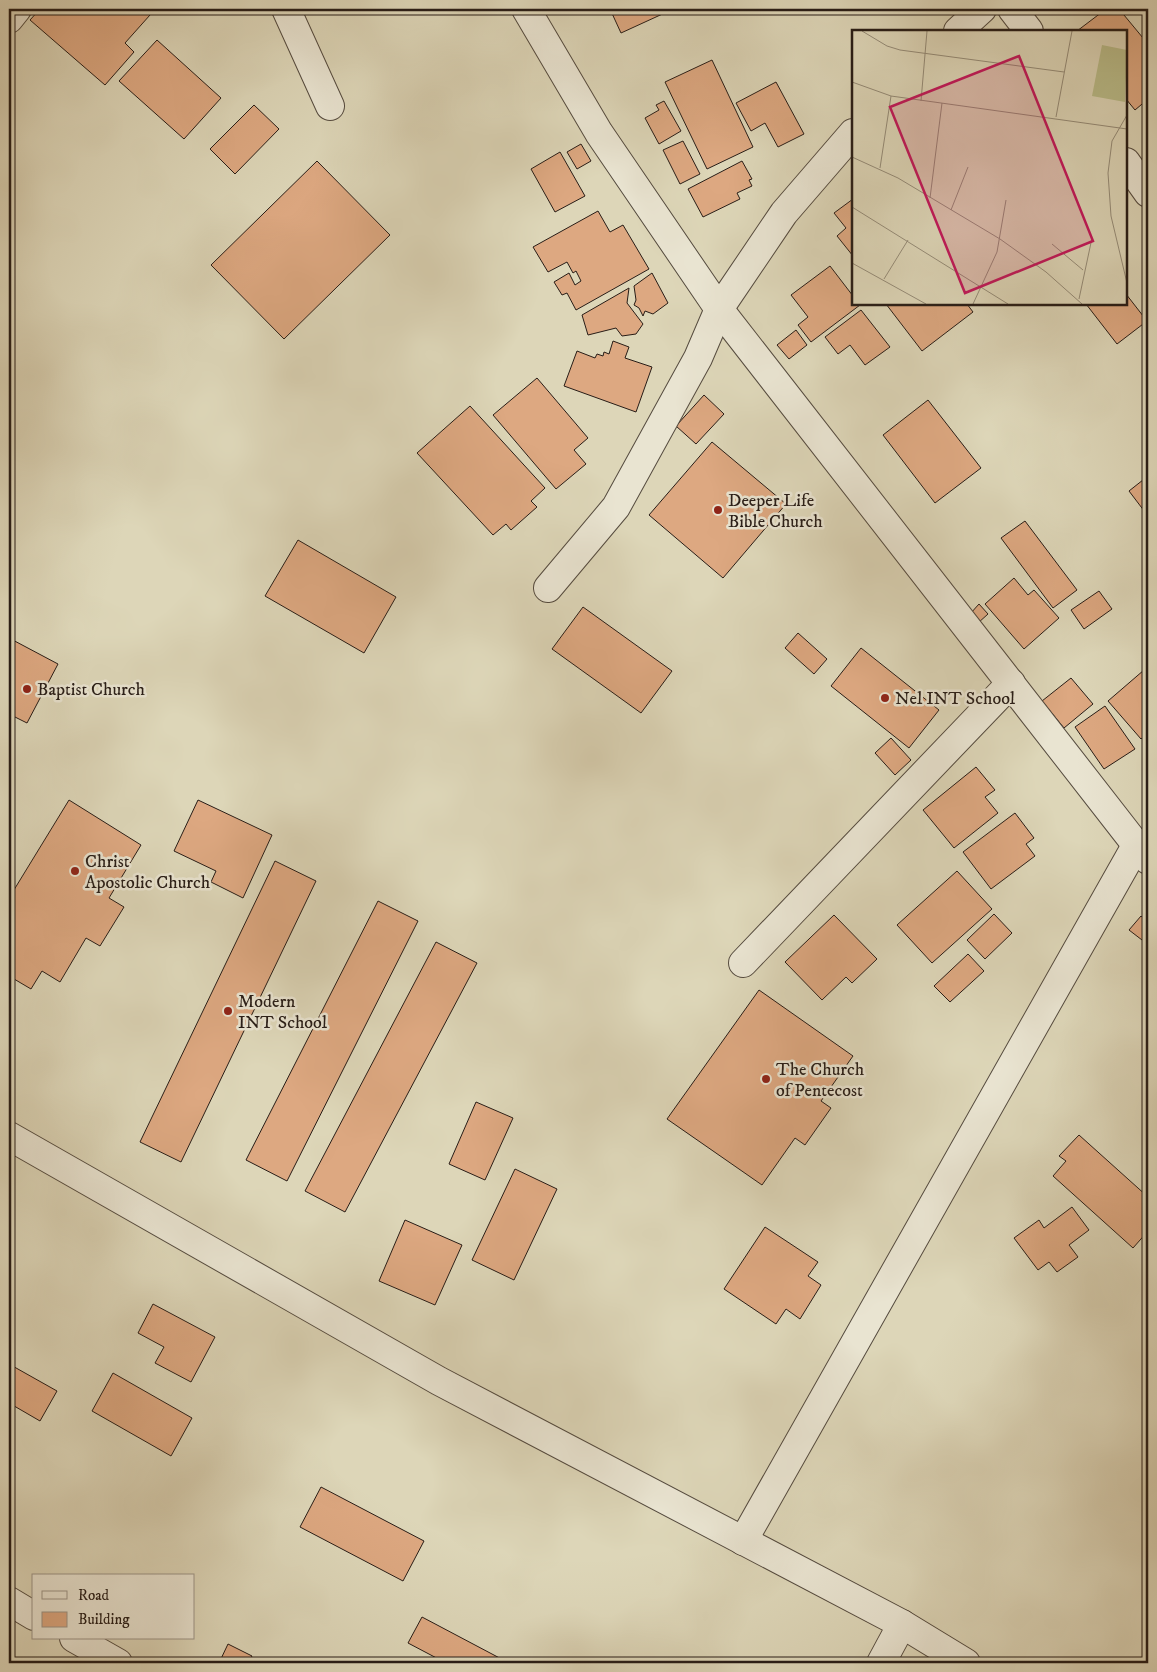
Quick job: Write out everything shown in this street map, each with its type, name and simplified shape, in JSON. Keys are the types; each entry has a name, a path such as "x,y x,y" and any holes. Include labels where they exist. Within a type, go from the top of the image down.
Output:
{"street":[{"path":"9,19 17,9"},
{"path":"286,9 330,106"},
{"path":"526,9 598,133 719,309 1143,852 743,1541"},
{"path":"959,30 982,9"},
{"path":"1012,9 1028,30"},
{"path":"548,588 616,507 698,358 719,309 784,213 852,134"},
{"path":"1127,163 1148,193"},
{"path":"743,963 1011,683"},
{"path":"9,1136 439,1382 902,1624 966,1663"},
{"path":"9,1602 32,1615"},
{"path":"882,1663 902,1624"},
{"path":"78,1640 118,1663"}],"building":[{"path":"40,9 144,9 150,15 125,43 134,52 105,85 30,20"},
{"path":"610,9 668,9 669,11 621,33"},
{"path":"1106,9 1119,9 1148,44 1148,99 1135,110 1127,100 1127,30 1078,30"},
{"path":"157,40 221,98 184,139 119,81"},
{"path":"712,60 753,147 707,169 665,82"},
{"path":"776,82 804,134 778,147 765,123 751,131 736,103"},
{"path":"664,101 681,131 659,144 645,118 659,110 656,105"},
{"path":"254,105 279,129 235,174 210,149"},
{"path":"683,141 700,174 680,184 663,150"},
{"path":"581,144 591,161 577,169 567,152"},
{"path":"560,152 585,196 555,212 531,169"},
{"path":"317,161 390,235 284,339 211,265"},
{"path":"742,161 752,179 749,180 752,186 737,193 740,199 703,217 688,189"},
{"path":"852,200 852,255 837,236 846,228 834,213"},
{"path":"598,211 610,232 623,225 649,269 576,310 567,293 562,295 554,282 569,273 575,285 581,281 576,271 573,273 567,262 548,272 533,247"},
{"path":"830,266 852,295 852,305 860,305 811,342 798,325 808,317 791,295"},
{"path":"652,273 668,303 653,314 645,311 643,316 639,308 634,305 636,300 634,286"},
{"path":"629,288 627,303 643,324 636,334 622,336 616,328 588,335 582,315"},
{"path":"1127,295 1147,321 1117,344 1087,305 1127,305"},
{"path":"887,305 968,305 973,312 922,351"},
{"path":"861,310 890,347 865,365 850,345 838,354 825,337"},
{"path":"796,330 807,345 789,359 777,345"},
{"path":"613,341 629,347 625,358 652,367 636,412 564,386 577,351 595,358 597,354 603,356 604,352 609,354"},
{"path":"537,378 588,438 574,450 586,464 556,489 493,415"},
{"path":"704,395 724,414 696,444 676,426"},
{"path":"928,400 981,468 935,503 883,435"},
{"path":"470,406 545,488 531,501 537,507 511,530 506,524 493,535 417,453"},
{"name":"Deeper Life Bible Church","path":"712,442 786,504 723,578 649,515"},
{"path":"1148,476 1148,516 1129,491"},
{"path":"1025,521 1077,590 1053,608 1001,538"},
{"path":"298,540 396,597 364,653 265,596"},
{"path":"1014,578 1028,595 1034,590 1059,618 1024,649 985,604"},
{"path":"1099,591 1112,609 1084,629 1071,610"},
{"path":"979,604 988,614 978,623 970,614"},
{"path":"583,607 672,671 641,713 552,649"},
{"path":"798,633 827,659 814,674 785,648"},
{"name":"Baptist Church","path":"9,638 58,664 27,723 9,714"},
{"name":"Nel INT School","path":"861,648 939,710 909,748 831,686"},
{"path":"1144,670 1148,674 1148,733 1141,739 1108,701"},
{"path":"1071,678 1093,704 1064,728 1042,701"},
{"path":"1105,706 1135,749 1104,769 1075,727"},
{"path":"891,738 911,760 895,775 875,753"},
{"path":"976,767 995,790 985,797 998,813 954,848 923,810"},
{"name":"Christ Apostolic Church","path":"69,800 141,845 109,898 124,907 100,946 86,938 60,982 42,971 31,989 9,976 9,898"},
{"path":"198,800 272,835 243,898 211,882 216,871 174,851"},
{"path":"1015,813 1034,838 1026,844 1035,856 991,889 963,852"},
{"name":"Modern INT School","path":"275,861 316,881 181,1162 140,1142"},
{"path":"957,871 992,909 932,963 897,925"},
{"name":"Modern INT School","path":"378,901 418,921 287,1181 246,1160"},
{"path":"994,914 1012,933 985,959 967,940"},
{"path":"834,915 877,959 852,983 846,977 822,1000 785,962"},
{"path":"1141,916 1148,922 1148,932 1142,940 1129,930"},
{"path":"436,942 477,963 345,1212 305,1191"},
{"path":"968,954 984,971 950,1002 934,986"},
{"name":"The Church of Pentecost","path":"759,990 853,1056 821,1101 831,1108 805,1145 795,1138 762,1185 667,1119"},
{"path":"476,1102 513,1118 485,1180 449,1164"},
{"path":"1079,1135 1148,1197 1148,1231 1133,1248 1053,1176 1066,1161 1059,1156"},
{"path":"515,1169 557,1189 514,1280 472,1260"},
{"path":"1072,1207 1089,1230 1069,1245 1078,1257 1057,1272 1049,1262 1038,1270 1014,1238 1039,1220 1044,1228"},
{"path":"405,1220 462,1245 435,1305 379,1281"},
{"path":"765,1227 818,1262 808,1276 821,1285 800,1319 786,1309 776,1324 724,1289"},
{"path":"153,1304 215,1337 191,1382 155,1363 164,1347 138,1333"},
{"path":"9,1364 57,1391 40,1421 9,1403"},
{"path":"113,1373 192,1418 171,1456 92,1411"},
{"path":"321,1487 424,1541 403,1581 300,1527"},
{"path":"422,1617 509,1663 446,1663 408,1643"},
{"path":"228,1644 252,1656 248,1663 219,1663"}],"place":[{"name":"Deeper Life Bible Church","path":"718,510"},
{"name":"Baptist Church","path":"27,689"},
{"name":"Nel INT School","path":"885,698"},
{"name":"Christ Apostolic Church","path":"75,871"},
{"name":"Modern INT School","path":"228,1011"},
{"name":"The Church of Pentecost","path":"766,1079"}]}
